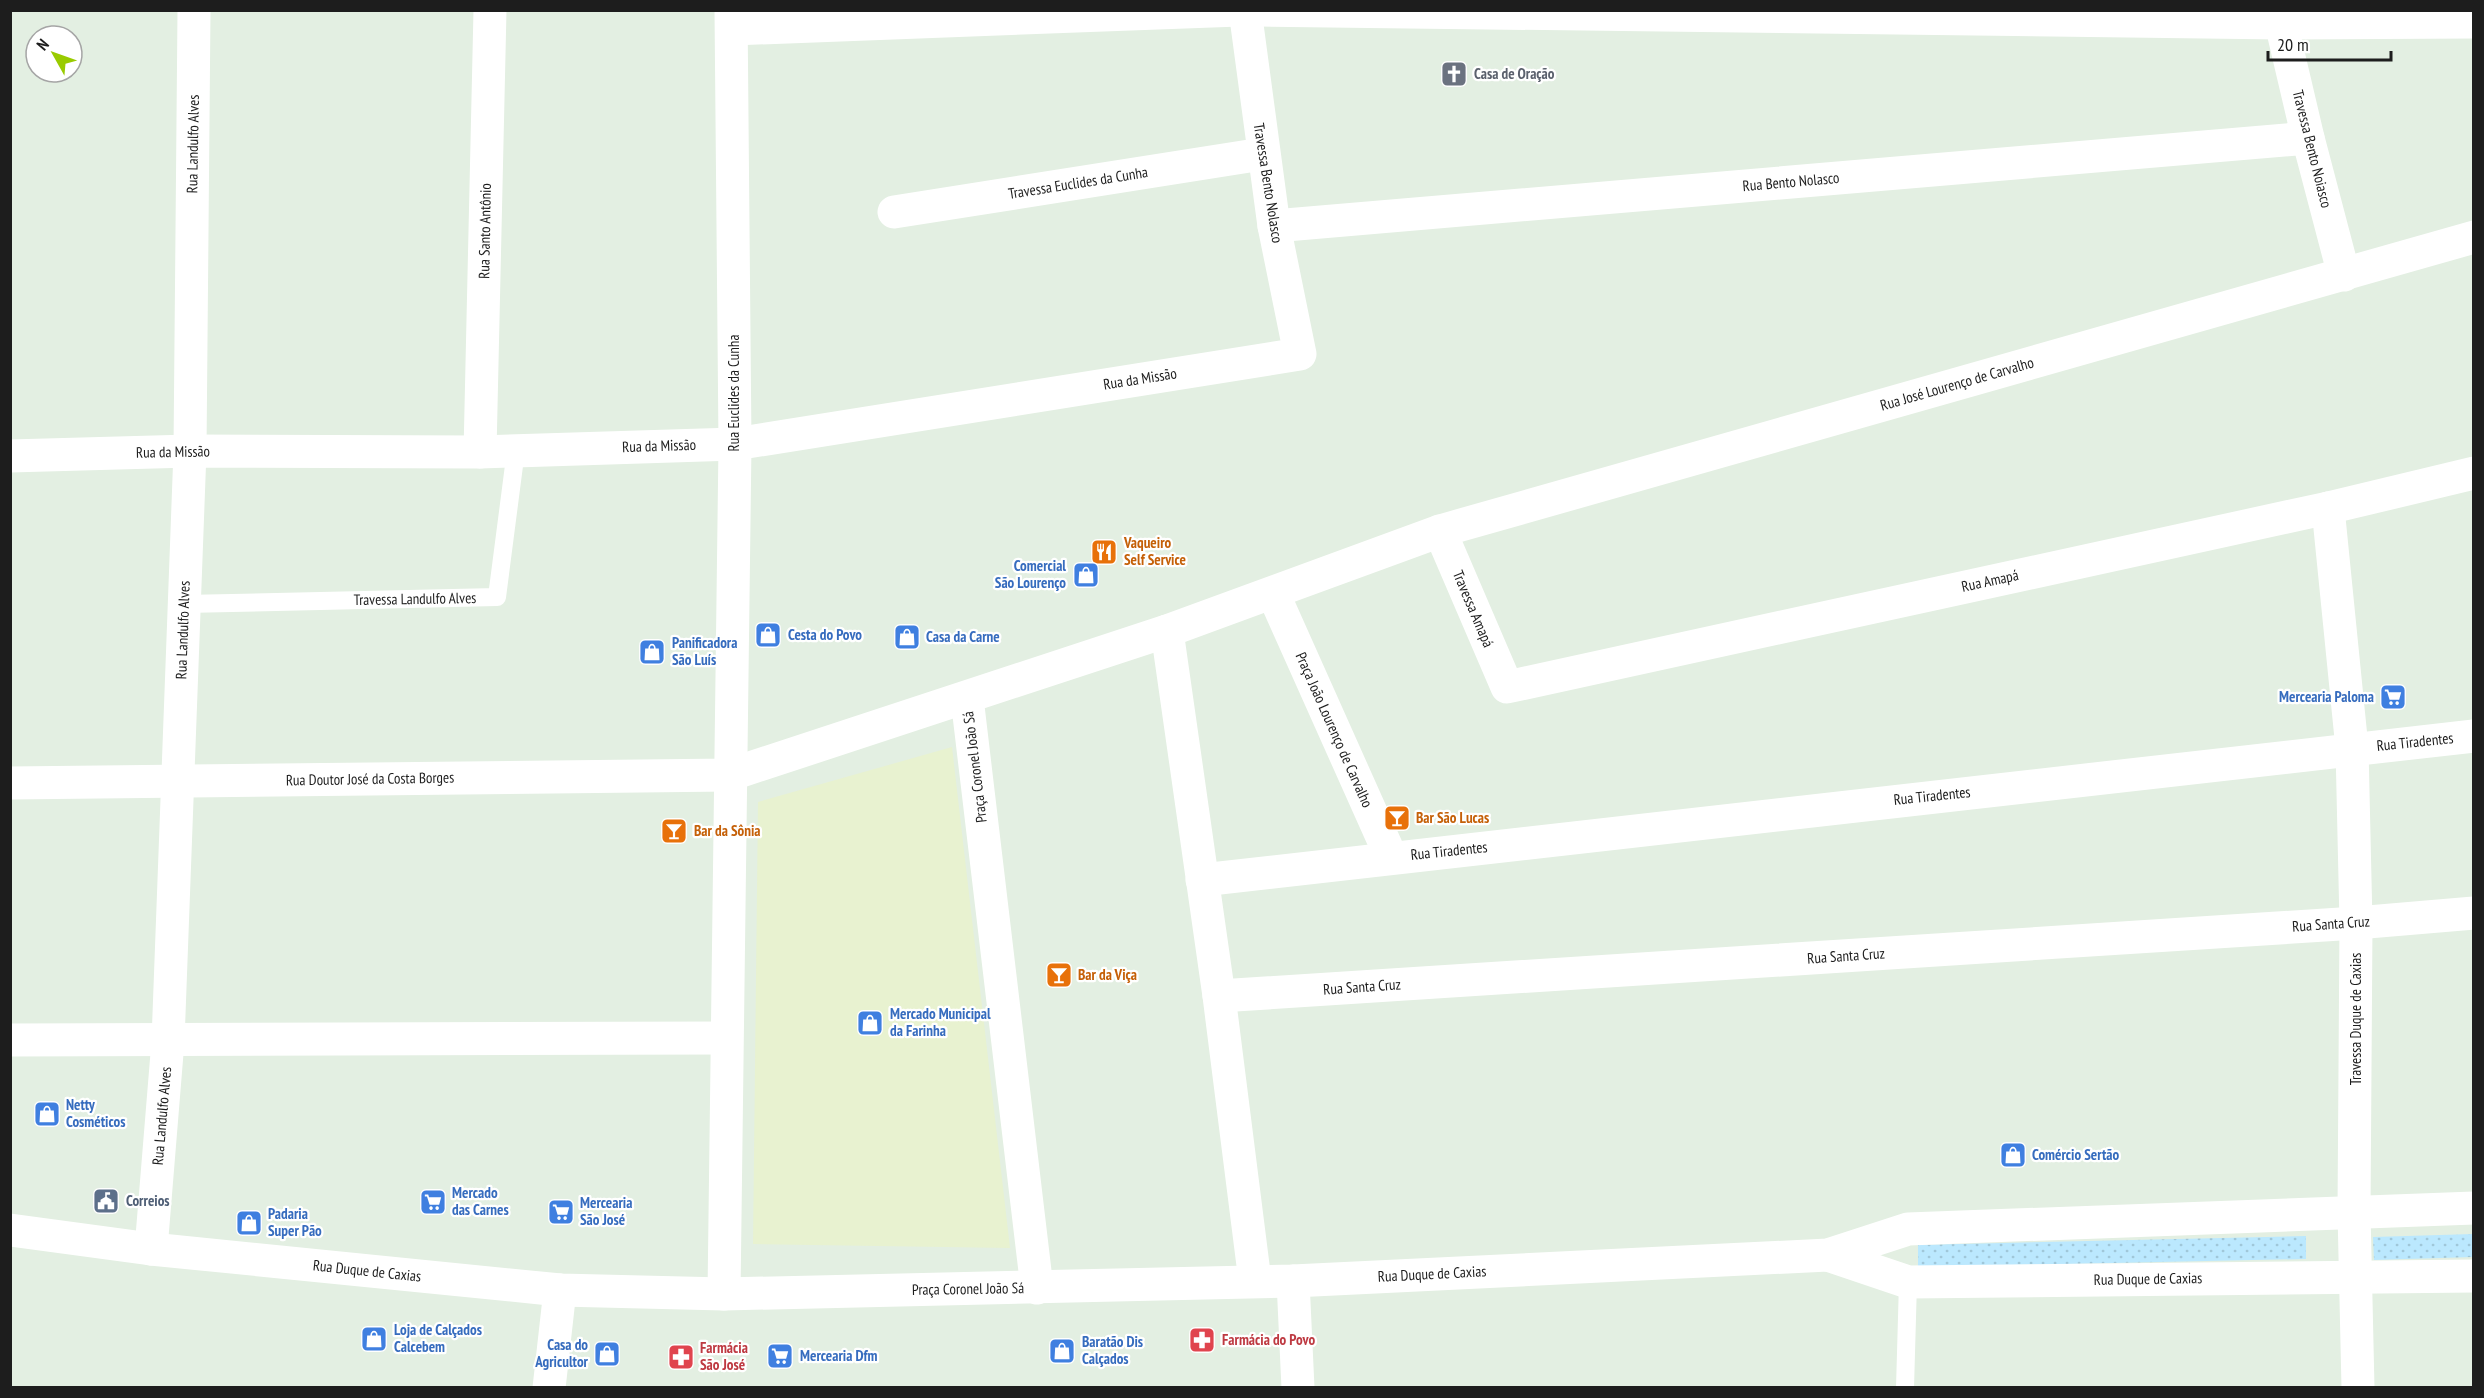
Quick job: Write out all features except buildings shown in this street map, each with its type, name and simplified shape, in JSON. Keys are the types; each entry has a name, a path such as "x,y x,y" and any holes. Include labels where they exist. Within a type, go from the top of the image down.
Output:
{"street":[{"name":"Rua Landulfo Alves","path":"151,1249 168,1041 190,451 194,10"},
{"name":"Rua Santo Antônio","path":"480,452 490,10"},
{"path":"731,20 1239,10"},
{"name":"Travessa Bento Nolasco","path":"1245,10 1262,154 1300,354"},
{"path":"1260,10 2281,23 2474,22"},
{"name":"Rua Euclides da Cunha","path":"729,775 735,444 731,20"},
{"name":"Travessa Bento Noiasco","path":"2281,23 2308,138 2344,274"},
{"name":"Rua Bento Nolasco","path":"1274,226 2308,138"},
{"name":"Travessa Euclides da Cunha","path":"894,212 1262,154"},
{"name":"Rua José Lourenço de Carvalho","path":"1440,531 2474,237"},
{"name":"Rua da Missão","path":"10,456 190,451 480,452 735,444 1300,354"},
{"name":"Rua Amapá","path":"1507,687 2328,508 2474,473"},
{"name":"Travessa Duque de Caxias","path":"2328,508 2352,748 2356,923 2354,1278 2358,1388"},
{"path":"967,699 1167,631 1440,531"},
{"name":"Travessa Amapá","path":"1440,531 1507,687"},
{"name":"Praça João Lourenço de Carvalho","path":"1273,593 1391,857"},
{"path":"1167,631 1219,996 1255,1281"},
{"name":"Praça Coronel João Sá","path":"724,1294 1037,1288 967,699 729,775"},
{"name":"Rua Tiradentes","path":"1391,857 2474,736"},
{"path":"724,1294 729,775"},
{"name":"Rua Doutor José da Costa Borges","path":"10,783 729,775"},
{"path":"1202,880 1391,857"},
{"name":"Rua Santa Cruz","path":"1219,996 2356,923 2474,913"},
{"path":"10,1040 726,1038"},
{"name":"Rua Duque de Caxias","path":"1037,1288 1293,1281 1828,1255 1908,1229 2474,1208"},
{"name":"Rua Duque de Caxias","path":"10,1230 151,1249 560,1290 724,1294"},
{"name":"Rua Duque de Caxias","path":"1828,1255 1908,1282 2474,1276"},
{"path":"1293,1281 1298,1388"},
{"path":"549,1388 560,1290"}],"lane":[{"name":"Travessa Landulfo Alves","path":"184,603 497,597 516,450"},
{"path":"1905,1388 1908,1282"}],"shaded area":[{"name":"Mercado Municipal da Farinha","path":"952,747 1010,1248 753,1244 758,802"},
{"path":"2473,1234 2473,1257 2374,1260 2373,1237"},
{"path":"2306,1236 2306,1259 1918,1267 1918,1245"}],"place":[{"name":"Casa de Oração","path":"1454,74"},
{"name":"Vaqueiro Self Service","path":"1104,552"},
{"name":"Comercial São Lourenço","path":"1086,575"},
{"name":"Cesta do Povo","path":"768,635"},
{"name":"Casa da Carne","path":"907,637"},
{"name":"Panificadora São Luís","path":"652,652"},
{"name":"Mercearia Paloma","path":"2393,697"},
{"name":"Bar São Lucas","path":"1397,818"},
{"name":"Bar da Sônia","path":"674,831"},
{"name":"Bar da Viça","path":"1059,975"},
{"name":"Mercado Municipal da Farinha","path":"870,1023"},
{"name":"Netty Cosméticos","path":"47,1114"},
{"name":"Comércio Sertão","path":"2013,1155"},
{"name":"Correios","path":"106,1201"},
{"name":"Mercado das Carnes","path":"433,1202"},
{"name":"Mercearia São José","path":"561,1212"},
{"name":"Padaria Super Pão","path":"249,1223"},
{"name":"Loja de Calçados Calcebem","path":"374,1339"},
{"name":"Farmácia do Povo","path":"1202,1340"},
{"name":"Baratão Dis Calçados","path":"1062,1351"},
{"name":"Casa do Agricultor","path":"607,1354"},
{"name":"Mercearia Dfm","path":"780,1356"},
{"name":"Farmácia São José","path":"681,1357"}]}
